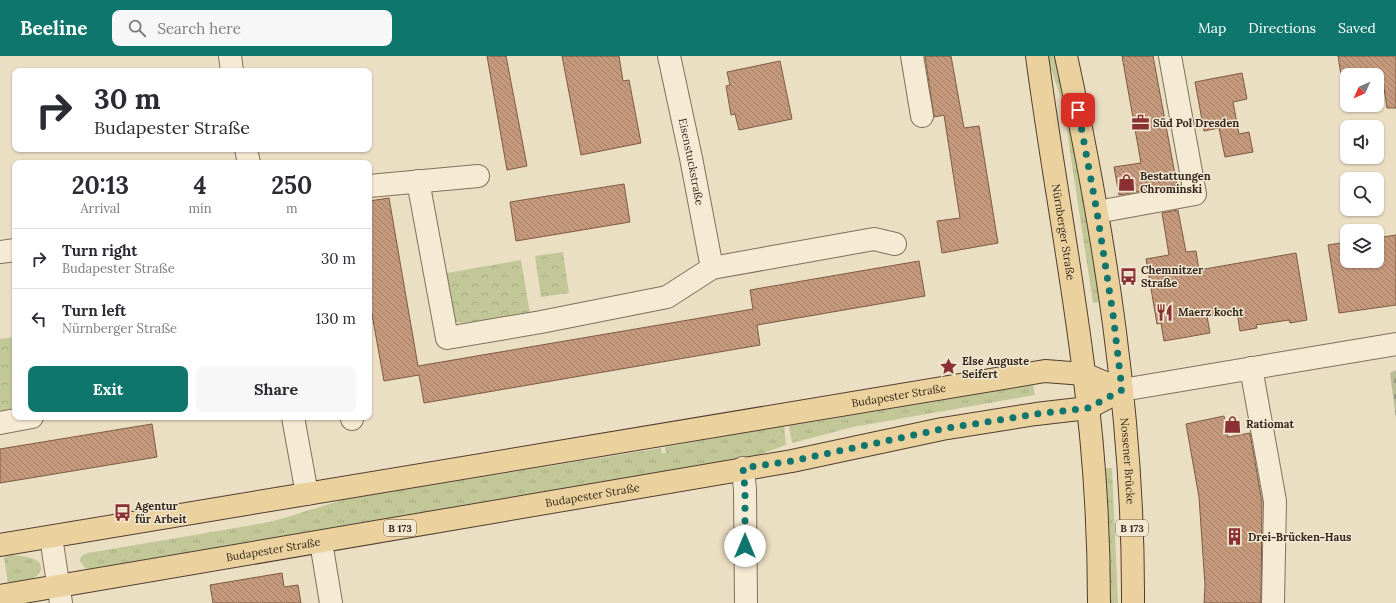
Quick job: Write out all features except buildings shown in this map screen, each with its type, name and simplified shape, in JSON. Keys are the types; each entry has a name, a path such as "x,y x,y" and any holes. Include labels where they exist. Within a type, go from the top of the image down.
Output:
{"main road":[{"name":"Nürnberger Straße","path":"1037,56 1088,408"},
{"path":"1066,56 1078,110 1097,212 1113,314 1122,390"},
{"name":"Budapester Straße","path":"0,545 1045,371 1084,374 1122,390"},
{"name":"Budapester Straße","path":"0,596 59,594 321,542 743,468 792,461 942,429 1036,414 1088,408 1122,390"},
{"name":"Nossener Brücke","path":"1122,390 1129,466 1133,549 1133,603"},
{"path":"1088,408 1096,496 1099,603"}],"street":[{"path":"230,56 232,68"},
{"name":"Eisenstuckstraße","path":"669,56 682,159 712,268"},
{"path":"912,56 922,116"},
{"path":"1097,212 1195,194 1170,56"},
{"path":"372,186 478,176"},
{"path":"418,181 447,338 541,322 667,297 712,268 872,231 895,244"},
{"path":"0,252 12,250"},
{"path":"1122,390 1396,344"},
{"path":"1251,368 1275,501 1273,603"},
{"path":"0,422 13,420"},
{"path":"294,420 307,494"},
{"path":"743,468 745,490 746,603"},
{"path":"51,537 59,594"},
{"path":"321,542 331,603"}],"green space":[{"path":"1047,56 1056,56 1102,302 1093,303 1067,131 1061,99"},
{"path":"563,252 569,293 541,297 535,256"},
{"path":"521,260 530,314 461,323 455,321 441,274"},
{"path":"12,337 12,413 0,415 0,339"},
{"path":"1396,370 1396,418 1390,373"},
{"path":"1033,385 1035,395 853,427 792,443 789,426"},
{"path":"784,426 786,445 750,458 88,569 85,568 80,561 82,556 88,553 270,522 347,499 661,448 662,453 666,453 665,447"},
{"path":"1105,468 1112,468 1118,603 1111,603"},
{"path":"12,555 35,560 41,565 41,569 35,577 29,580 8,583 4,557"}],"place":[{"name":"Süd Pol Dresden","path":"1140,123"},
{"name":"Bestattungen Chrominski","path":"1127,182"},
{"name":"Chemnitzer Straße","path":"1128,276"},
{"name":"Maerz kocht","path":"1165,312"},
{"name":"Else Auguste Seifert","path":"949,367"},
{"name":"Ratiomat","path":"1233,424"},
{"name":"Agentur für Arbeit","path":"122,512"},
{"name":"Drei-Brücken-Haus","path":"1235,537"}],"route":[{"path":"745,546 745,490 743,468 792,461 942,429 1036,414 1088,408 1122,390 1113,314 1097,212 1078,110"}]}
